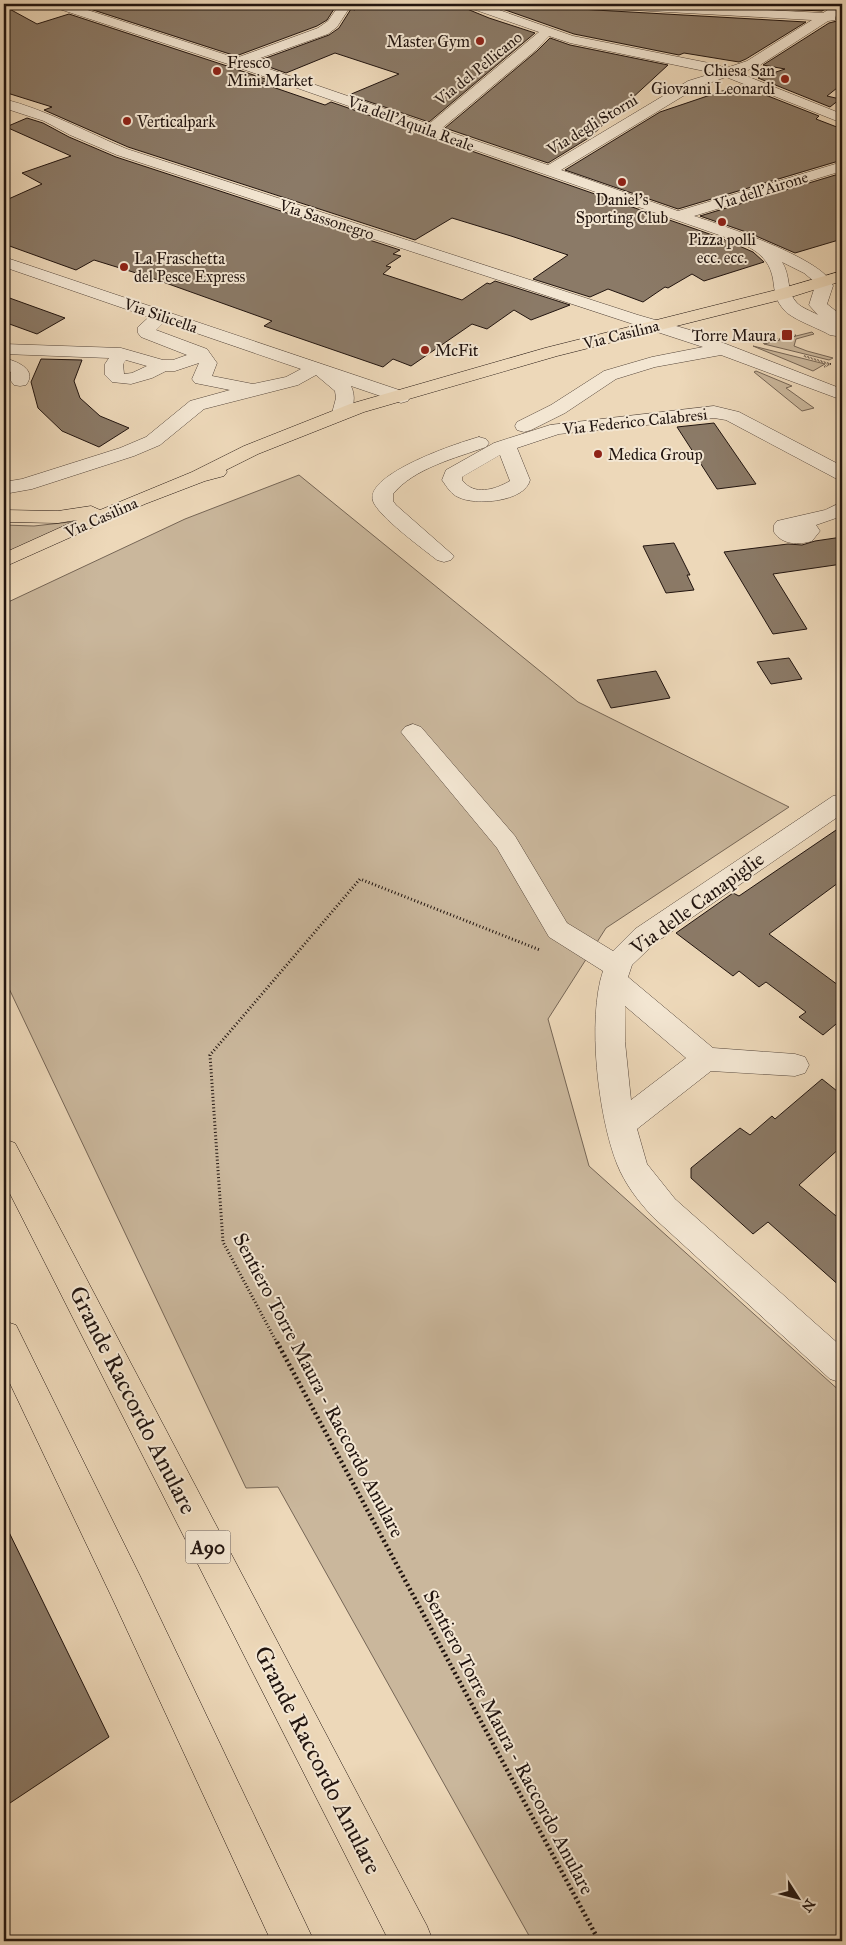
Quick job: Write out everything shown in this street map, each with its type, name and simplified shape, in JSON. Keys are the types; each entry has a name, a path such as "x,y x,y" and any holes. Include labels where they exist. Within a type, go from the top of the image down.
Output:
{"main road":[{"name":"Via Casilina","path":"199,476 236,456 341,414 551,352 782,294 842,276"},
{"name":"Via Casilina","path":"4,561 138,500 199,476 257,459 371,413 401,397"},
{"path":"4,516 36,518 70,516 138,500"},
{"name":"Grande Raccordo Anulare","path":"4,1152 412,1941"},
{"path":"4,1336 293,1941"}],"street":[{"name":"Via dell'Aquila Reale","path":"57,4 236,62 680,215 799,264 817,275 824,282"},
{"path":"236,62 324,31 333,24 346,4"},
{"path":"595,4 842,17"},
{"path":"476,6 576,41 705,72 737,73 842,119"},
{"path":"737,73 778,49 842,6"},
{"name":"Via del Pellicano","path":"431,130 531,47 546,32"},
{"name":"Via degli Storni","path":"549,171 652,108 705,72"},
{"name":"Via Sassonegro","path":"4,103 49,118 75,132 122,152 684,334 842,395"},
{"name":"Via dell'Airone","path":"680,215 842,166"},
{"path":"763,248 779,273 782,294 795,310 842,335"},
{"name":"Via Silicella","path":"4,262 401,397"},
{"path":"824,282 818,305 828,315 842,323"},
{"path":"4,488 25,485 141,447 165,432 199,392 208,363 206,357 201,353 148,333 147,327 163,316"},
{"path":"4,349 121,353 158,368 199,392 254,389 292,381 317,368"},
{"path":"444,556 383,502 384,492 397,480 425,465 536,420 615,373 652,362 723,349"},
{"path":"121,353 114,364 114,375 116,378 130,378 158,368 186,363 201,353"},
{"path":"4,363 17,368 20,372 20,380"},
{"name":"Via Silicella","path":"317,368 344,389 345,398 341,414"},
{"path":"199,392 226,385 254,389"},
{"name":"Via Federico Calabresi","path":"506,446 563,428 714,412 732,416 841,474"},
{"path":"842,508 805,527 842,516"},
{"path":"413,732 506,842 558,930 616,974 706,1059 796,1065"},
{"name":"Via delle Canapiglie","path":"616,974 625,954 645,936 842,802"},
{"path":"616,974 611,1036 620,1125 631,1164 653,1196 842,1368"},
{"path":"620,1125 706,1059"}],"path":[{"path":"758,344 799,334"},
{"name":"Sentiero Torre Maura - Raccordo Anulare","path":"545,952 360,879 210,1055 222,1242 599,1941"}],"shaded area":[{"path":"812,332 814,334 796,339 794,346 833,358 829,360 764,344"},
{"path":"753,346 825,364 813,371"},
{"path":"756,371 792,386 786,388 814,408 802,411 754,372"},
{"path":"299,475 578,702 789,807 606,928 548,1019 589,1166 842,1393 842,1941 532,1941 278,1487 246,1488 4,978 4,604 185,519"},
{"path":"79,521 4,554 4,525 34,526"}],"building":[{"path":"100,4 289,4 288,6 334,9 327,20 317,26 236,56 87,8"},
{"path":"358,4 455,4 489,18 535,33 429,122 349,95 399,74 335,53 286,73 255,62 329,35 339,28 351,9 355,10"},
{"path":"494,4 555,6 806,22 739,62 684,53 679,55 574,34 494,6"},
{"path":"780,4 828,4 829,7 822,11 780,9"},
{"path":"4,6 37,24 69,14 230,67 268,80 261,83 325,105 331,102 721,238 753,252 764,262 704,281 692,274 668,288 665,287 643,302 608,289 590,297 533,279 568,255 511,236 452,218 415,240 128,147 44,110 52,107 4,92"},
{"path":"842,21 842,84 827,96 840,99 830,107 758,78 785,69 763,65 829,23"},
{"path":"550,38 570,45 668,65 591,136 595,134 548,163 445,128 537,51"},
{"path":"740,85 819,116 816,119 842,129 842,160 678,209 565,170 660,112"},
{"path":"27,118 43,123 69,137 116,157 400,250 393,254 401,256 386,266 391,267 383,274 462,300 487,283 490,284 495,281 570,305 531,320 514,310 487,329 472,324 411,366 393,359 383,367 264,326 272,321 149,277 94,260 76,270 4,244 4,201 42,184 22,173 71,156 6,127"},
{"path":"842,173 842,239 795,253 749,233 700,216"},
{"path":"4,296 65,318 37,334 4,322"},
{"path":"41,359 82,360 74,381 80,398 100,416 129,428 99,447 62,431 38,408 31,382"},
{"path":"714,423 756,484 717,489 677,427"},
{"path":"842,537 842,564 773,574 807,629 773,634 724,552 788,544 802,545"},
{"path":"674,543 690,575 687,575 694,590 666,593 643,546"},
{"path":"789,658 802,679 771,684 757,662"},
{"path":"656,671 670,698 611,708 597,680"},
{"path":"842,826 842,880 769,934 842,988 842,1019 823,1035 799,1017 806,1012 766,982 759,987 739,971 733,976 676,933 733,893 739,896"},
{"path":"822,1079 842,1095 842,1146 799,1185 842,1221 842,1288 768,1222 753,1234 691,1178 691,1168 740,1128 750,1135 772,1116 775,1119"},
{"path":"4,1522 109,1737 4,1807"}],"place":[{"name":"Master Gym","path":"480,41"},
{"name":"Fresco Mini Market","path":"217,71"},
{"name":"Chiesa San Giovanni Leonardi","path":"785,79"},
{"name":"Verticalpark","path":"127,121"},
{"name":"Daniel's Sporting Club","path":"622,182"},
{"name":"Pizza polli ecc. ecc.","path":"722,222"},
{"name":"La Fraschetta del Pesce Express","path":"124,267"},
{"name":"Torre Maura","path":"787,335"},
{"name":"McFit","path":"425,350"},
{"name":"Medica Group","path":"598,454"}]}
